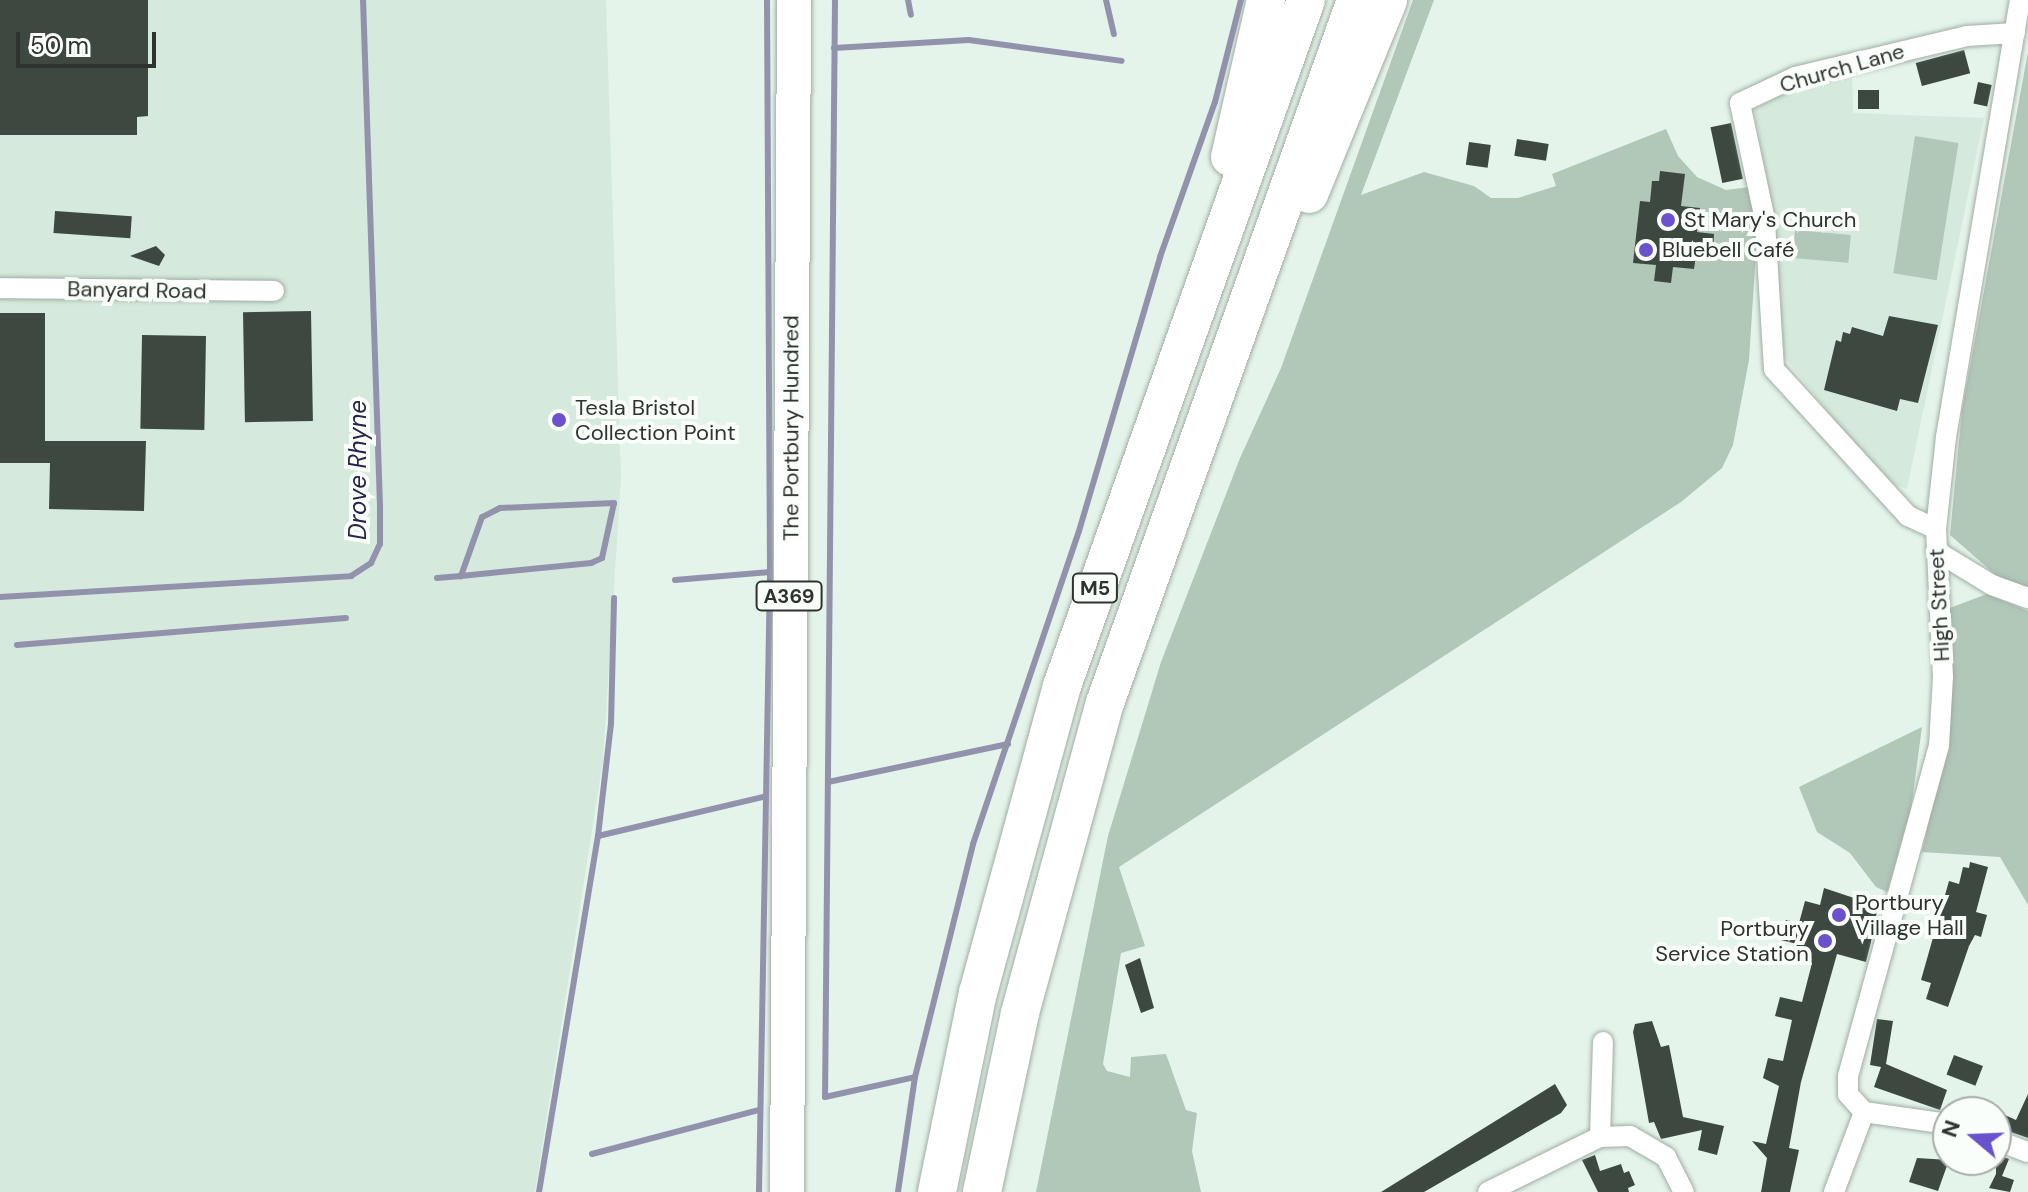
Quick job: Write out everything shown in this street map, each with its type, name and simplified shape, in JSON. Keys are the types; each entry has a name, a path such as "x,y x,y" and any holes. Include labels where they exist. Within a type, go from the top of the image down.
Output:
{"highway":[{"name":"M5","path":"1210,266 1266,0"},
{"name":"M5","path":"937,1192 978,993 1062,686 1306,0"},
{"name":"M5","path":"982,1192 1066,829 1153,557 1356,0"},
{"name":"M5","path":"1199,434 1341,126 1388,0"}],"main road":[{"name":"The Portbury Hundred","path":"787,1192 794,0"}],"street":[{"name":"High Street","path":"1864,1112 1848,1094 1848,1076 1939,746 1943,677 1936,529 1948,422 2020,0"},
{"name":"Church Lane","path":"1936,529 1908,516 1774,369 1765,220 1740,103 1795,77 1967,36 2015,33"},
{"name":"Banyard Road","path":"0,288 274,291"},
{"path":"1936,551 1992,585 2028,598"},
{"path":"1600,1137 1603,1042"},
{"path":"1834,1192 1864,1112 1932,1122"},
{"path":"1488,1192 1600,1137 1630,1136 1666,1157 1684,1192"}],"shaded area":[{"path":"0,0 606,0 621,478 603,761 535,1192 0,1192"},
{"path":"1413,0 1434,0 1361,195 1424,172 1474,186 1491,198 1518,198 1556,186 1552,174 1666,129 1678,156 1697,177 1726,190 1749,187 1758,221 1749,360 1733,445 1722,468 1681,502 1119,867 1145,946 1121,953 1103,1064 1107,1071 1130,1077 1131,1057 1166,1054 1186,1110 1197,1113 1192,1151 1201,1192 1036,1192 1108,836 1161,662 1240,458 1281,368"},
{"path":"2028,52 2028,589 1999,578 1950,535 1962,410"},
{"path":"1852,74 1853,113 1984,118 1907,489 1890,483 1836,422 1783,355 1781,344 1774,218 1754,108 1798,87"},
{"path":"1915,136 1958,143 1937,280 1893,273"},
{"path":"1795,230 1851,235 1848,263 1793,258"},
{"path":"1987,594 2028,611 2028,905 2000,857 1922,852 1943,758 1947,609"},
{"path":"1922,727 1911,809 1887,892 1876,887 1850,853 1817,832 1799,787"}],"building":[{"path":"0,0 148,0 148,116 137,117 137,135 0,135"},
{"path":"1964,50 1970,73 1922,86 1916,63"},
{"path":"1978,82 1992,85 1987,106 1973,104"},
{"path":"1858,90 1879,90 1879,109 1858,109"},
{"path":"1731,123 1743,179 1722,183 1710,127"},
{"path":"1517,139 1549,144 1546,161 1514,156"},
{"path":"1469,142 1491,145 1488,168 1466,165"},
{"name":"St Mary's Church","path":"1660,171 1685,174 1681,206 1700,208 1697,232 1714,234 1713,250 1697,248 1694,269 1673,267 1671,283 1654,281 1656,265 1633,263 1640,201 1650,202 1652,181 1659,181"},
{"path":"55,211 132,216 130,238 53,233"},
{"path":"156,246 165,255 159,266 130,256"},
{"path":"311,311 313,421 245,422 243,312"},
{"path":"0,313 45,313 45,441 146,441 144,511 49,509 50,463 0,463"},
{"path":"1889,316 1938,325 1918,403 1900,399 1897,411 1824,390 1836,340 1841,342 1843,332 1850,334 1852,327 1883,336"},
{"path":"142,335 206,336 204,430 140,429"},
{"path":"1970,862 1988,867 1976,912 1987,915 1981,937 1975,935 1969,946 1948,1007 1926,999 1931,983 1921,980 1949,881 1959,884 1963,867 1969,868"},
{"path":"1824,888 1878,906 1871,942 1866,962 1837,954 1801,1082 1789,1148 1799,1150 1790,1192 1761,1192 1767,1158 1752,1141 1766,1144 1779,1086 1763,1078 1768,1058 1783,1061 1792,1020 1775,1016 1780,997 1802,1002 1812,963 1794,956 1797,944 1781,940 1786,920 1799,923 1805,901 1820,905"},
{"path":"1140,958 1154,1008 1141,1013 1125,965"},
{"path":"1877,1019 1893,1021 1886,1064 1947,1090 1945,1096 1932,1096 1932,1107 1874,1087 1881,1067 1870,1065"},
{"path":"1652,1021 1661,1047 1669,1045 1683,1117 1724,1126 1717,1155 1698,1150 1702,1130 1661,1139 1654,1122 1649,1123 1633,1032 1635,1024"},
{"path":"1954,1055 1983,1066 1975,1086 1946,1075"},
{"path":"1555,1084 1567,1105 1561,1113 1424,1192 1381,1192"},
{"path":"2028,1094 2028,1138 2012,1132 2012,1118 2016,1120"},
{"path":"1595,1155 1600,1171 1621,1164 1624,1173 1629,1171 1635,1185 1628,1188 1629,1192 1598,1192 1582,1160"},
{"path":"1917,1158 1932,1159 1932,1176 1943,1176 1938,1191 1909,1182"},
{"path":"1995,1176 2014,1180 2010,1192 1989,1188"}],"waterway":[{"name":"Drove Rhyne","path":"0,597 351,576 371,563 380,544 380,506 363,0"},
{"path":"759,1192 770,572 767,0"},
{"path":"835,0 825,1097 915,1077"},
{"path":"908,0 911,15"},
{"path":"1106,0 1114,34"},
{"path":"898,1192 915,1077 973,844 1079,531 1160,257 1215,102 1241,0"},
{"path":"834,48 969,40 1122,61"},
{"path":"437,578 461,576 591,563 602,558 614,503 500,508 482,517 461,576"},
{"path":"675,580 770,572"},
{"path":"539,1192 598,836 611,724 614,598"},
{"path":"17,645 346,618"},
{"path":"828,782 1008,744"},
{"path":"598,836 763,797"},
{"path":"592,1154 759,1110"}],"place":[{"name":"St Mary's Church","path":"1668,220"},
{"name":"Bluebell Café","path":"1646,250"},
{"name":"Tesla Bristol Collection Point","path":"559,420"},
{"name":"Portbury Village Hall","path":"1839,915"},
{"name":"Portbury Service Station","path":"1825,941"}]}
